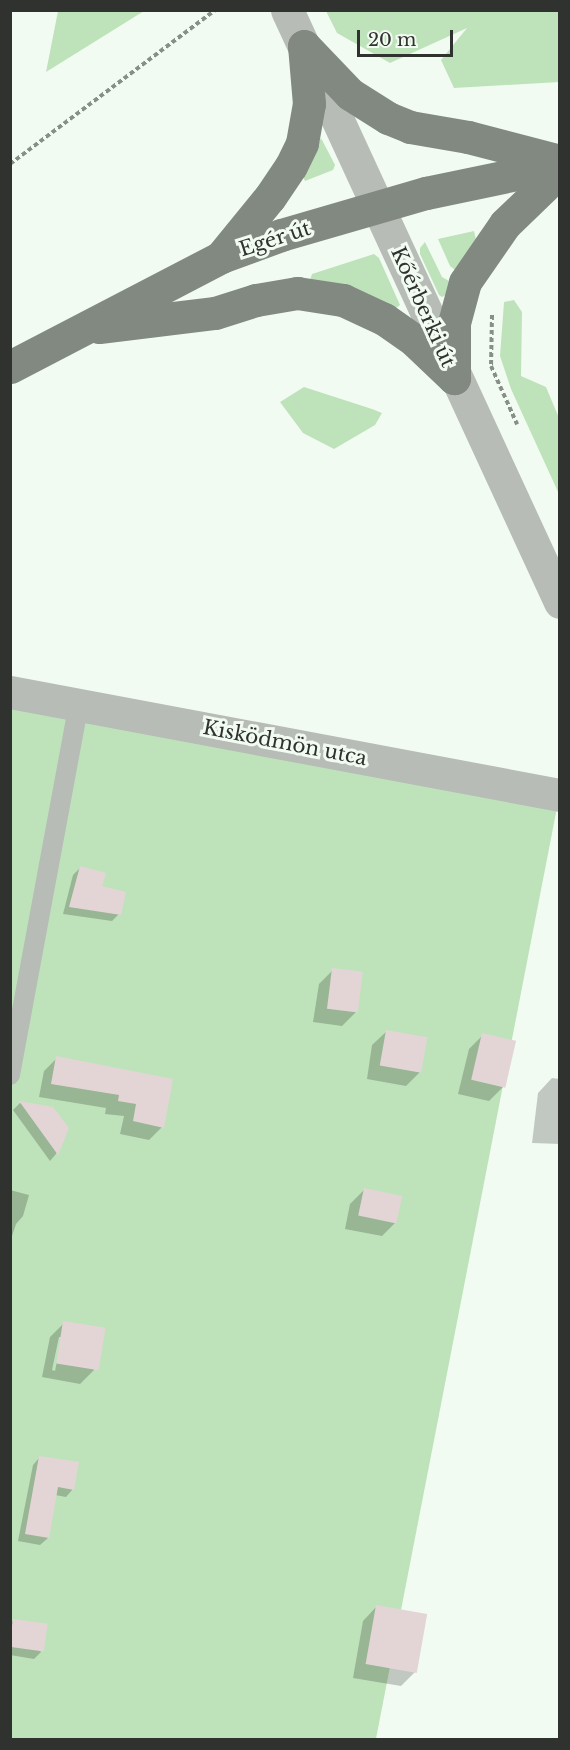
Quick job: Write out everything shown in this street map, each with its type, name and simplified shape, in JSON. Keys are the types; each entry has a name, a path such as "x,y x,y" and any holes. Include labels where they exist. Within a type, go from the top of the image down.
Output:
{"main road":[{"path":"304,46 350,94 388,118 410,127 468,137 560,163"},
{"path":"221,257 270,197 291,166 302,143 309,104 304,46"},
{"name":"Egér út","path":"10,367 221,257 281,235 426,193 560,163"},
{"path":"454,378 454,323 465,282 505,224 560,171"},
{"path":"80,329 215,313 256,300 297,294 343,300 384,319 414,341 454,378"}],"street":[{"name":"Kőérberki út","path":"287,10 454,378 560,603"},
{"name":"Kisködmön utca","path":"10,692 560,795"}],"lane":[{"path":"10,1075 79,704"}],"path":[{"path":"10,164 215,10"}],"green space":[{"path":"58,10 144,11 46,72"},
{"path":"326,11 559,11 559,82 454,88 441,60 467,28 390,63 337,33"},
{"path":"321,138 335,165 333,170 305,181 303,177"},
{"path":"474,231 476,240 455,270 450,266 438,239"},
{"path":"425,242 442,277 451,282 446,295 442,297 420,254 420,248"},
{"path":"374,254 379,258 400,305 395,309 310,280 312,274"},
{"path":"514,300 522,312 521,376 546,387 559,418 559,494 511,389 500,356 504,302"},
{"path":"304,387 382,413 375,425 334,449 303,433 280,402"},
{"path":"10,692 559,799 376,1740 10,1740"}],"building":[{"path":"80,866 106,873 102,886 126,892 121,915 69,907"},
{"path":"332,968 363,972 358,1012 327,1009"},
{"path":"386,1030 427,1037 421,1073 380,1065"},
{"path":"482,1033 516,1041 505,1088 471,1080"},
{"path":"56,1056 173,1079 164,1128 133,1121 136,1104 118,1101 119,1095 51,1084"},
{"path":"19,1101 53,1107 69,1128 58,1155"},
{"path":"364,1188 402,1196 396,1223 358,1215"},
{"path":"63,1321 105,1328 99,1370 56,1363"},
{"path":"39,1456 79,1462 74,1490 58,1487 49,1538 25,1534"},
{"path":"376,1605 427,1614 417,1673 366,1664"},
{"path":"13,1619 48,1624 44,1652 10,1647"}]}
